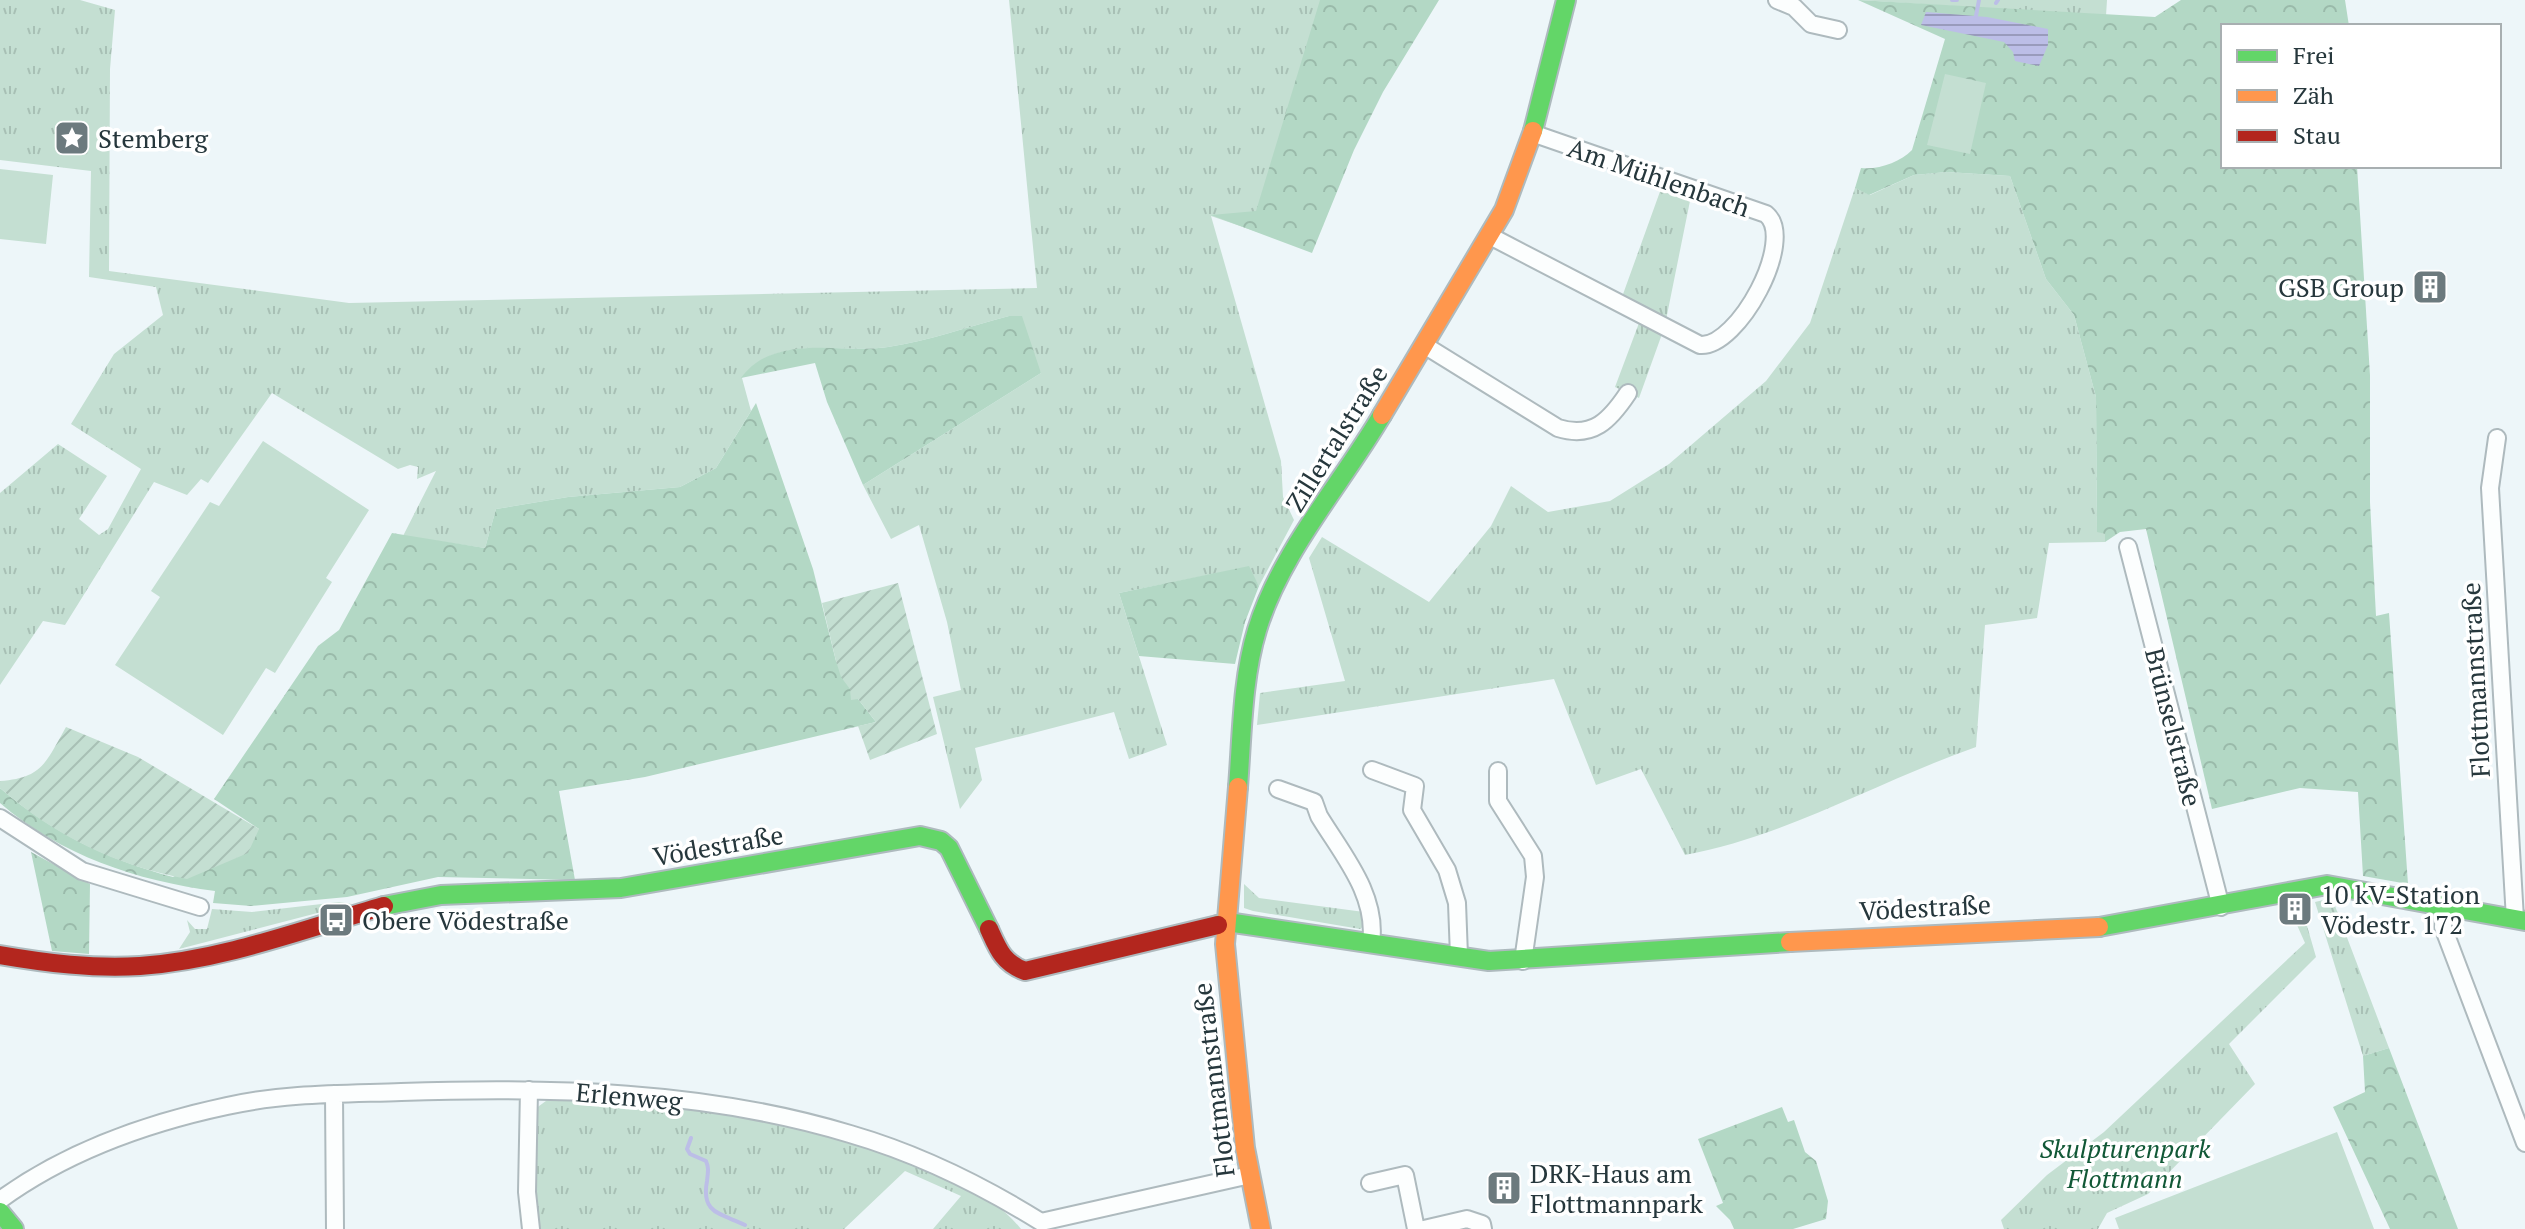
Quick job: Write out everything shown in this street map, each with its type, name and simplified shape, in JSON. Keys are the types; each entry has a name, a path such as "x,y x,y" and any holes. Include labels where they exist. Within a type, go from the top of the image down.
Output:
{"street":[{"name":"Zillertalstraße","path":"1225,924 1244,715 1256,632 1270,596 1303,538 1490,236 1513,188 1532,133 1566,0"},
{"path":"1777,0 1794,7 1811,24 1838,30"},
{"name":"Am Mühlenbach","path":"1490,236 1700,345 1718,342 1731,331 1762,285 1778,235 1775,223 1766,214 1532,133"},
{"path":"1424,345 1558,428 1570,432 1584,433 1603,424 1628,393"},
{"name":"Flottmannstraße","path":"2327,885 2520,920 2490,488 2497,438"},
{"name":"Brünselstraße","path":"2128,547 2221,907"},
{"path":"1372,770 1415,786 1412,810 1447,870 1457,903 1459,956"},
{"path":"1498,771 1498,801 1533,856 1535,877 1523,961"},
{"path":"1278,789 1314,802 1367,899 1373,918 1371,943"},
{"path":"0,818 82,871 200,907"},
{"name":"Vödestraße","path":"0,955 88,967 164,964 219,953 421,897 452,892 577,892 630,886 920,836 941,841 956,857 1000,954 1017,969 1033,970 1225,924 1459,956 1523,961 1867,936 2119,926 2327,885"},
{"path":"2444,905 2443,927 2525,1143"},
{"name":"Flottmannstraße","path":"1225,924 1226,970 1250,1175 1261,1229"},
{"path":"529,1090 527,1192 531,1229"},
{"name":"Erlenweg","path":"0,1200 38,1174 136,1131 228,1106 334,1094 529,1090 682,1100 803,1121 879,1143 953,1171 1041,1225 1250,1175"},
{"path":"334,1094 335,1229"},
{"path":"1370,1183 1405,1175 1416,1229"},
{"path":"0,1212 14,1229"},
{"path":"1424,1229 1467,1219 1482,1224 1483,1229"}],"green space":[{"path":"0,0 80,0 115,10 110,69 109,271 349,303 1037,288 1009,0 1384,0 1272,237 1211,216 1281,461 1283,497 1294,520 1259,586 1248,567 1119,593 1167,745 1129,759 1114,712 975,748 982,780 960,809 933,697 961,690 947,622 919,525 891,539 863,485 1041,373 1009,316 888,347 810,348 772,355 756,364 742,378 751,411 716,468 680,487 568,497 496,509 485,548 403,536 436,471 417,479 418,467 410,465 398,469 272,393 208,483 201,479 187,495 154,482 65,625 43,621 0,685 0,493 58,444 107,476 79,519 99,535 108,529 141,469 71,424 114,354 163,315 156,287 89,277 91,171 0,160"},
{"path":"1320,0 1439,0 1383,92 1354,150 1312,253 1211,215 1256,211"},
{"path":"1858,0 2155,17 2181,0 2345,0 2349,24 2221,24 2221,168 2357,168 2370,375 2370,502 2376,616 2389,613 2408,884 2363,876 2358,792 2300,788 2212,809 2146,529 2120,532 2105,542 2105,534 2097,532 2096,397 2074,315 2046,279 2010,176 1947,172 1914,175 1869,195 1855,188 1861,168 1889,164 1912,150 1945,39"},
{"path":"1859,0 2107,0 2106,16"},
{"path":"1945,74 1986,83 1970,154 1927,145"},
{"path":"0,169 53,175 46,244 0,239"},
{"path":"1947,172 2010,176 2046,279 2074,315 2096,397 2097,531 2105,534 2105,542 2049,543 2037,618 1985,625 1976,747 1760,835 1685,855 1641,769 1596,785 1554,679 1257,725 1260,693 1345,681 1309,558 1322,537 1429,602 1491,526 1511,486 1548,512 1610,501 1669,464 1766,381 1810,323 1855,188 1870,195 1914,175"},
{"path":"1662,186 1691,196 1666,320 1622,297"},
{"path":"1009,316 1022,316 1041,373 863,485 827,402 815,363 741,378 755,364 771,355 790,350 888,347"},
{"path":"1639,323 1662,334 1639,398 1615,387"},
{"path":"756,403 813,569 836,661 851,690 876,722 645,777 559,791 575,880 438,877 347,897 251,906 213,903 215,891 157,880 101,863 74,851 23,821 0,803 0,788 39,818 81,843 173,877 259,829 214,799 318,646 339,630 392,533 485,548 496,509 568,497 680,487 716,468"},
{"path":"263,441 369,510 326,578 332,582 275,673 266,668 223,735 115,665 160,597 151,591 210,502 219,506"},
{"path":"1249,566 1259,586 1245,622 1235,664 1139,656 1119,593"},
{"path":"898,583 937,734 870,760 858,726 876,722 858,699 851,700 850,689 841,677 836,661 822,603"},
{"path":"66,727 138,757 259,829 248,853 187,879 111,857 64,834 20,805 0,788 0,781 35,772 48,759"},
{"path":"31,852 90,884 89,954 52,951"},
{"path":"1244,884 1259,898 1364,912 1364,926 1360,929 1244,908"},
{"path":"2332,898 2389,1048 2363,1056 2315,902"},
{"path":"339,902 352,904 179,949 190,932 187,920 195,929 207,929 212,909 252,912"},
{"name":"Skulpturenpark Flottmann","path":"2301,905 2316,957 2229,1044 2255,1084 2148,1194 2107,1213 2098,1229 2004,1229 2001,1220 2047,1175 2104,1132 2305,943 2289,907"},
{"path":"2389,1048 2458,1229 2390,1229 2333,1107 2365,1092 2363,1056"},
{"path":"550,1098 688,1109 775,1123 819,1134 908,1162 954,1181 984,1196 1021,1229 933,1229 961,1196 905,1171 844,1229 537,1229 533,1183 535,1109"},
{"path":"1782,1107 1788,1122 1794,1120 1805,1152 1816,1161 1828,1201 1826,1219 1793,1229 1734,1229 1716,1206 1723,1203 1698,1139"},
{"path":"2337,1132 2374,1229 2119,1229 2115,1218"}],"water":[{"path":"1926,12 1987,17 2048,29 2048,45 2039,66 2015,61 2013,52 2004,42 1921,25"}],"waterway":[{"path":"1952,0 1957,0"},
{"path":"1976,16 1979,0"},
{"path":"691,1138 687,1149 690,1154 707,1164 706,1192 710,1206 745,1225"}],"traffic: fast":[{"path":"1533,131 1566,0"},
{"path":"1238,787 1248,668 1268,601 1296,546 1382,415"},
{"path":"384,906 441,895 621,888 920,836 941,841 949,848 989,929"},
{"path":"2099,927 2327,885 2525,921"},
{"path":"1218,925 1234,923 1489,961 1790,942"},
{"path":"0,1212 14,1229"}],"traffic: slow":[{"path":"1382,415 1504,210 1533,131"},
{"path":"1238,787 1225,944 1245,1148 1261,1229"},
{"path":"1790,942 2099,927"}],"traffic: jam":[{"path":"0,955 87,966 171,963 264,942 384,906"},
{"path":"989,929 1006,959 1025,971 1218,925"}],"place":[{"name":"Stemberg","path":"72,138"},
{"name":"GSB Group","path":"2430,287"},
{"name":"10 kV-Station Vödestr. 172","path":"2295,909"},
{"name":"Obere Vödestraße","path":"336,920"},
{"name":"DRK-Haus am Flottmannpark","path":"1504,1188"}]}
